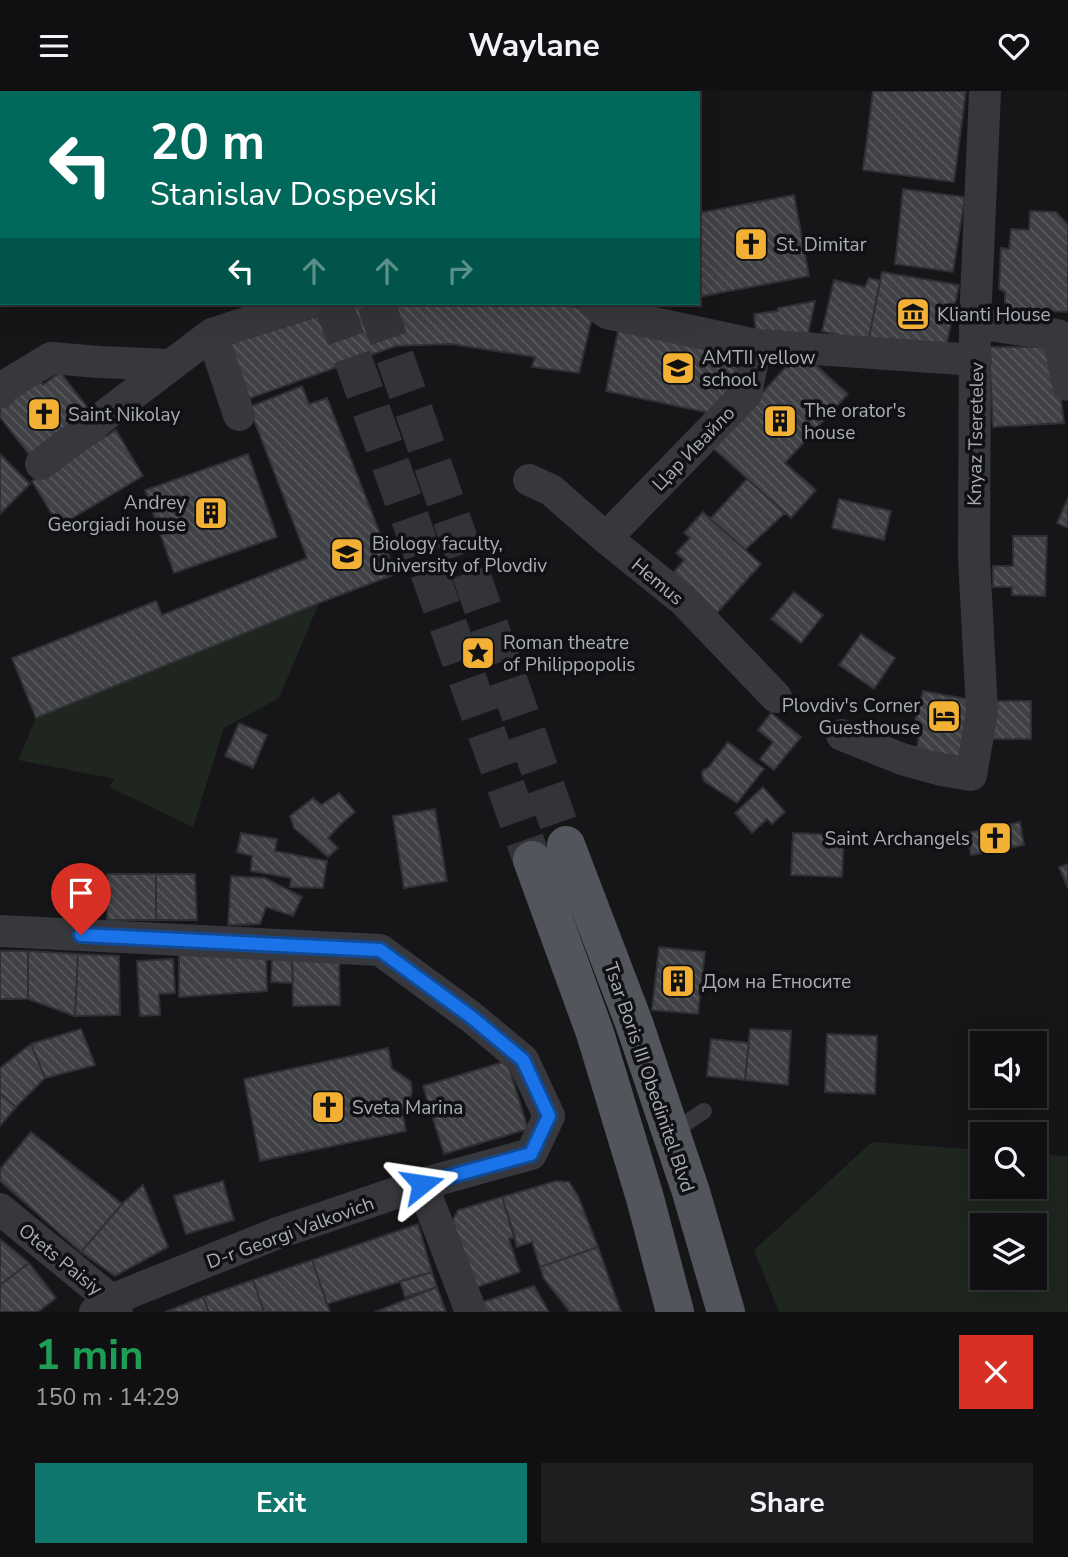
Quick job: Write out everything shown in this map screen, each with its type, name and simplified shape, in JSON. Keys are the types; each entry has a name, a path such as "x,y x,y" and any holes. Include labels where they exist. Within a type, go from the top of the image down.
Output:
{"main road":[{"name":"Tsar Boris III Obedinitel Blvd","path":"675,1312 645,1198 595,1033 549,852 634,1023 726,1312"}],"street":[{"name":"Knyaz Tseretelev","path":"842,735 902,759 971,775 982,712 974,557 975,323 985,91"},
{"path":"41,464 212,334 300,305"},
{"path":"597,305 607,313 756,345 976,359"},
{"path":"975,323 1058,335 1068,385"},
{"path":"212,334 239,415"},
{"name":"Цар Ивайло","path":"606,538 746,394 756,345"},
{"path":"0,393 5,386 51,358 170,365"},
{"name":"Hemus","path":"529,480 551,490 683,600 776,697"},
{"name":"D-r Georgi Valkovich","path":"0,931 380,950 470,1016 523,1060 549,1116 531,1154 422,1184 275,1234 108,1308"},
{"path":"422,1184 471,1312"},
{"name":"Otets Paisiy","path":"0,1209 108,1308"}],"lane":[{"path":"671,1133 704,1111"}],"shaded area":[{"path":"319,603 279,698 224,728 193,827 109,787 115,779 18,760 36,718"},
{"path":"872,1142 970,1149 970,1199 1047,1199 1047,1155 1068,1156 1068,1312 779,1312 754,1250"}],"building":[{"path":"873,91 966,91 954,182 863,170"},
{"path":"903,189 965,197 953,272 895,264"},
{"name":"St. Dimitar","path":"794,195 809,276 700,297 700,213"},
{"path":"1030,211 1056,212 1068,225 1068,312 1005,309 1005,292 999,289 1001,248 1009,249 1011,229 1029,230"},
{"name":"Klianti House","path":"882,272 959,285 945,352 868,343"},
{"path":"869,278 880,281 868,343 822,331 834,280 865,287"},
{"path":"815,301 808,334 756,333 754,314"},
{"path":"352,305 560,305 594,310 579,373 532,367 535,357 451,344 396,346 245,400 226,345"},
{"path":"620,321 752,347 719,415 606,391"},
{"path":"989,347 1055,347 1064,423 993,427"},
{"name":"The orator's house","path":"800,351 848,394 785,463 816,490 791,518 713,448"},
{"name":"Saint Nikolay","path":"60,372 91,412 32,458 0,417 0,403 35,376 43,385"},
{"name":"Biology faculty, University of Plovdiv","path":"302,386 309,404 327,398 396,574 36,718 12,658 156,601 162,615 307,558 249,407"},
{"path":"116,430 143,476 59,526 32,481"},
{"path":"0,454 30,484 0,514"},
{"name":"Andrey Georgiadi house","path":"248,454 277,537 174,573 145,490"},
{"path":"747,479 785,513 745,550 710,519"},
{"path":"1068,498 1068,528 1057,523"},
{"path":"839,499 891,511 884,540 832,528"},
{"path":"703,512 761,564 717,613 672,574 684,560 676,553 690,538 684,533"},
{"path":"1013,536 1047,536 1045,596 1012,595 1012,587 993,587 993,566 1013,566"},
{"path":"794,592 823,615 801,643 771,619"},
{"path":"861,634 895,658 874,689 839,665"},
{"name":"Plovdiv's Corner Guesthouse","path":"923,691 973,700 968,747 958,757 917,749 919,734 912,732"},
{"path":"989,701 1031,701 1031,739 989,739"},
{"path":"771,713 801,737 774,770 760,759 773,742 758,730"},
{"path":"239,723 267,735 253,768 225,756"},
{"path":"728,742 764,769 737,803 704,781 702,775 703,770 708,768"},
{"path":"763,787 785,812 772,824 767,819 752,833 735,813"},
{"path":"339,793 355,812 328,838 338,848 328,857 294,828 290,816 313,798 321,805"},
{"path":"435,809 447,881 404,888 393,816"},
{"name":"Saint Archangels","path":"1020,822 1024,845 971,855 967,833"},
{"path":"241,833 277,839 275,851 327,861 323,888 290,887 291,878 251,871 252,856 237,852"},
{"path":"793,833 844,835 842,877 791,875"},
{"path":"1068,864 1068,888 1059,867"},
{"path":"107,874 156,874 156,920 107,920"},
{"path":"156,874 195,874 197,920 156,920"},
{"path":"231,876 265,878 302,897 293,916 266,907 260,924 228,925"},
{"name":"Дом на Етносите","path":"659,947 705,952 698,1014 652,1010"},
{"path":"266,949 267,991 179,997 179,952"},
{"path":"0,951 28,951 28,999 0,999"},
{"path":"28,951 78,954 75,1016 28,999"},
{"path":"78,954 119,956 120,1015 75,1016"},
{"path":"339,956 340,1005 293,1006 292,957"},
{"path":"272,957 292,957 293,983 271,982"},
{"path":"173,959 175,993 159,994 160,1015 140,1016 137,961"},
{"path":"81,1029 95,1065 45,1078 31,1044"},
{"path":"750,1029 791,1031 788,1085 745,1080"},
{"path":"827,1034 877,1036 875,1094 825,1092"},
{"path":"711,1039 749,1043 745,1080 707,1076"},
{"path":"31,1044 45,1078 16,1107 0,1093 0,1068"},
{"name":"Sveta Marina","path":"388,1048 392,1069 411,1082 412,1093 402,1111 406,1131 260,1161 244,1079"},
{"path":"507,1061 528,1129 444,1154 423,1086"},
{"path":"0,1093 16,1107 0,1126"},
{"path":"31,1132 122,1204 81,1252 0,1181 0,1169"},
{"path":"223,1181 234,1220 186,1234 174,1196"},
{"path":"556,1181 569,1182 578,1196 598,1247 540,1267 532,1242 517,1247 502,1197"},
{"path":"143,1185 168,1247 115,1276 81,1252 122,1204"},
{"path":"502,1197 515,1237 509,1239 520,1272 472,1289 451,1223 458,1210"},
{"path":"418,1224 432,1272 327,1304 312,1260"},
{"path":"0,1239 29,1263 0,1285"},
{"path":"598,1247 621,1312 570,1312 544,1279 540,1267"},
{"path":"312,1260 330,1312 264,1312 253,1280"},
{"path":"29,1263 56,1298 38,1312 0,1312 0,1285"},
{"path":"432,1272 437,1287 405,1297 400,1281"},
{"path":"253,1280 264,1312 209,1312 203,1297"},
{"path":"534,1286 549,1312 486,1312 482,1302"},
{"path":"437,1287 446,1312 375,1312"},
{"path":"203,1297 209,1312 165,1312"}],"tunnel":[{"path":"334,305 532,860"},
{"path":"377,305 566,845"}],"place":[{"name":"St. Dimitar","path":"751,244"},
{"name":"Klianti House","path":"913,314"},
{"name":"AMTII yellow school","path":"678,368"},
{"name":"Saint Nikolay","path":"44,414"},
{"name":"The orator's house","path":"780,421"},
{"name":"Andrey Georgiadi house","path":"211,513"},
{"name":"Biology faculty, University of Plovdiv","path":"347,554"},
{"name":"Roman theatre of Philippopolis","path":"478,653"},
{"name":"Plovdiv's Corner Guesthouse","path":"944,716"},
{"name":"Saint Archangels","path":"995,838"},
{"name":"Дом на Етносите","path":"678,981"},
{"name":"Sveta Marina","path":"328,1107"}],"route":[{"path":"81,935 380,950 470,1016 523,1060 549,1116 531,1154 422,1184"}]}
